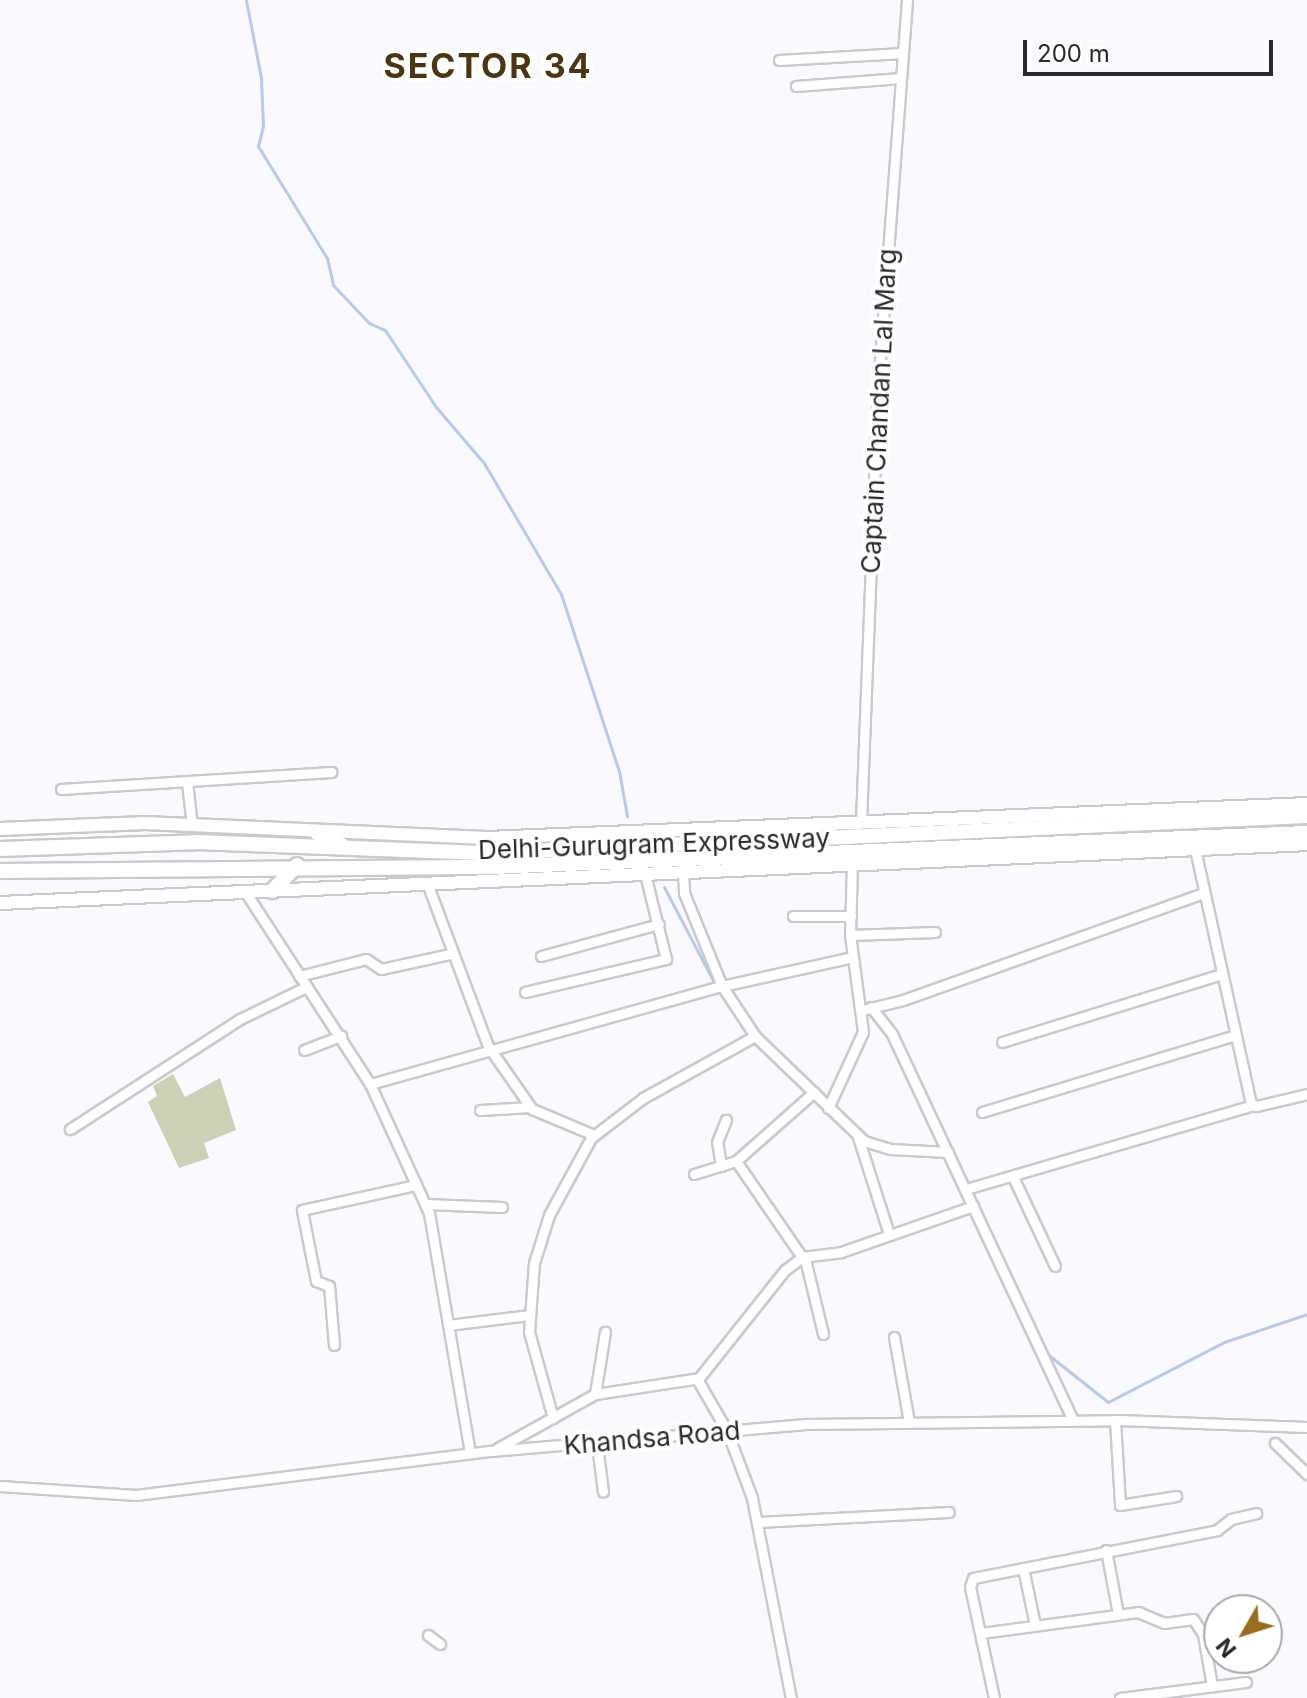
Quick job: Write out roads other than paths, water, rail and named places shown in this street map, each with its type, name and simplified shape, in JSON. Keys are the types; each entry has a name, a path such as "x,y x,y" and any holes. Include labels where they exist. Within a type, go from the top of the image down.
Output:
{"highway":[{"name":"Delhi-Gurugram Expressway","path":"0,849 196,842 489,853 1307,816"},
{"path":"317,833 349,848"},
{"name":"Delhi-Gurugram Expressway","path":"0,871 297,865 361,870 705,865 1307,833"},
{"path":"386,850 406,836"},
{"path":"272,891 297,865"}],"main road":[{"path":"0,829 192,826 487,838 1307,804"},
{"path":"0,903 683,872 705,865 852,864 1307,844"}],"street":[{"name":"Captain Chandan Lal Marg","path":"861,822 878,386 909,0"},
{"path":"779,60 903,53"},
{"path":"796,86 901,78"},
{"path":"61,789 331,772"},
{"path":"187,782 192,826"},
{"path":"1195,849 1219,975 1253,1105"},
{"path":"828,1108 862,1037 866,1008 850,935 852,864"},
{"path":"683,872 684,893 722,986 755,1036 858,1137 890,1149 948,1152"},
{"path":"525,992 664,961 659,924 645,874"},
{"path":"427,883 450,954 492,1051 530,1107"},
{"path":"246,893 370,1084 425,1204 436,1239 470,1453"},
{"path":"866,1008 1204,893"},
{"path":"793,916 851,916"},
{"path":"541,956 659,924"},
{"path":"850,935 935,932"},
{"path":"299,976 366,959 381,969 450,954"},
{"path":"370,1084 722,986 853,957"},
{"path":"1002,1042 1219,975"},
{"path":"70,1129 240,1019 306,987"},
{"path":"866,1008 892,1034 966,1189 1045,1370 1073,1420"},
{"path":"982,1112 1235,1035"},
{"path":"304,1050 341,1036"},
{"path":"553,1418 529,1332 534,1263 543,1232 594,1135 643,1098 755,1036"},
{"path":"694,1174 736,1161 814,1092"},
{"path":"966,1189 1014,1179 1253,1105 1307,1094"},
{"path":"480,1110 530,1107 594,1135"},
{"path":"721,1166 717,1142 726,1120"},
{"path":"858,1137 888,1231"},
{"path":"736,1161 802,1257 823,1334"},
{"path":"1014,1179 1055,1266"},
{"path":"334,1345 329,1286 316,1281 302,1210 416,1185"},
{"path":"425,1204 502,1207"},
{"path":"491,1451 595,1394 697,1379 785,1270 802,1257 841,1252 888,1231 973,1206"},
{"path":"448,1325 530,1315"},
{"path":"595,1394 605,1332"},
{"path":"894,1337 909,1422"},
{"path":"697,1379 727,1431 758,1522 791,1698"},
{"path":"1115,1420 1120,1505 1176,1496"},
{"name":"Khandsa Road","path":"0,1486 136,1495 491,1451 597,1445 727,1431 909,1422 1115,1420 1307,1427"},
{"path":"1275,1443 1307,1474"},
{"path":"597,1445 603,1492"},
{"path":"758,1522 949,1512"},
{"path":"994,1698 970,1581 1106,1550 1217,1530 1231,1519 1256,1513"},
{"path":"1106,1550 1118,1614"},
{"path":"1023,1568 1035,1625"},
{"path":"981,1633 1145,1611 1164,1623 1196,1621 1212,1686"},
{"path":"428,1635 440,1644"},
{"path":"1120,1698 1246,1682"}],"waterway":[{"path":"246,0 261,78 263,126 258,146 327,258 333,285 369,323 385,330 436,407 484,463 561,594 619,771 627,816"},
{"path":"664,887 716,986"},
{"path":"775,1050 816,1089"},
{"path":"1046,1353 1108,1402 1224,1342 1307,1314"}],"district":[{"name":"SECTOR 34","path":"488,66"}]}
